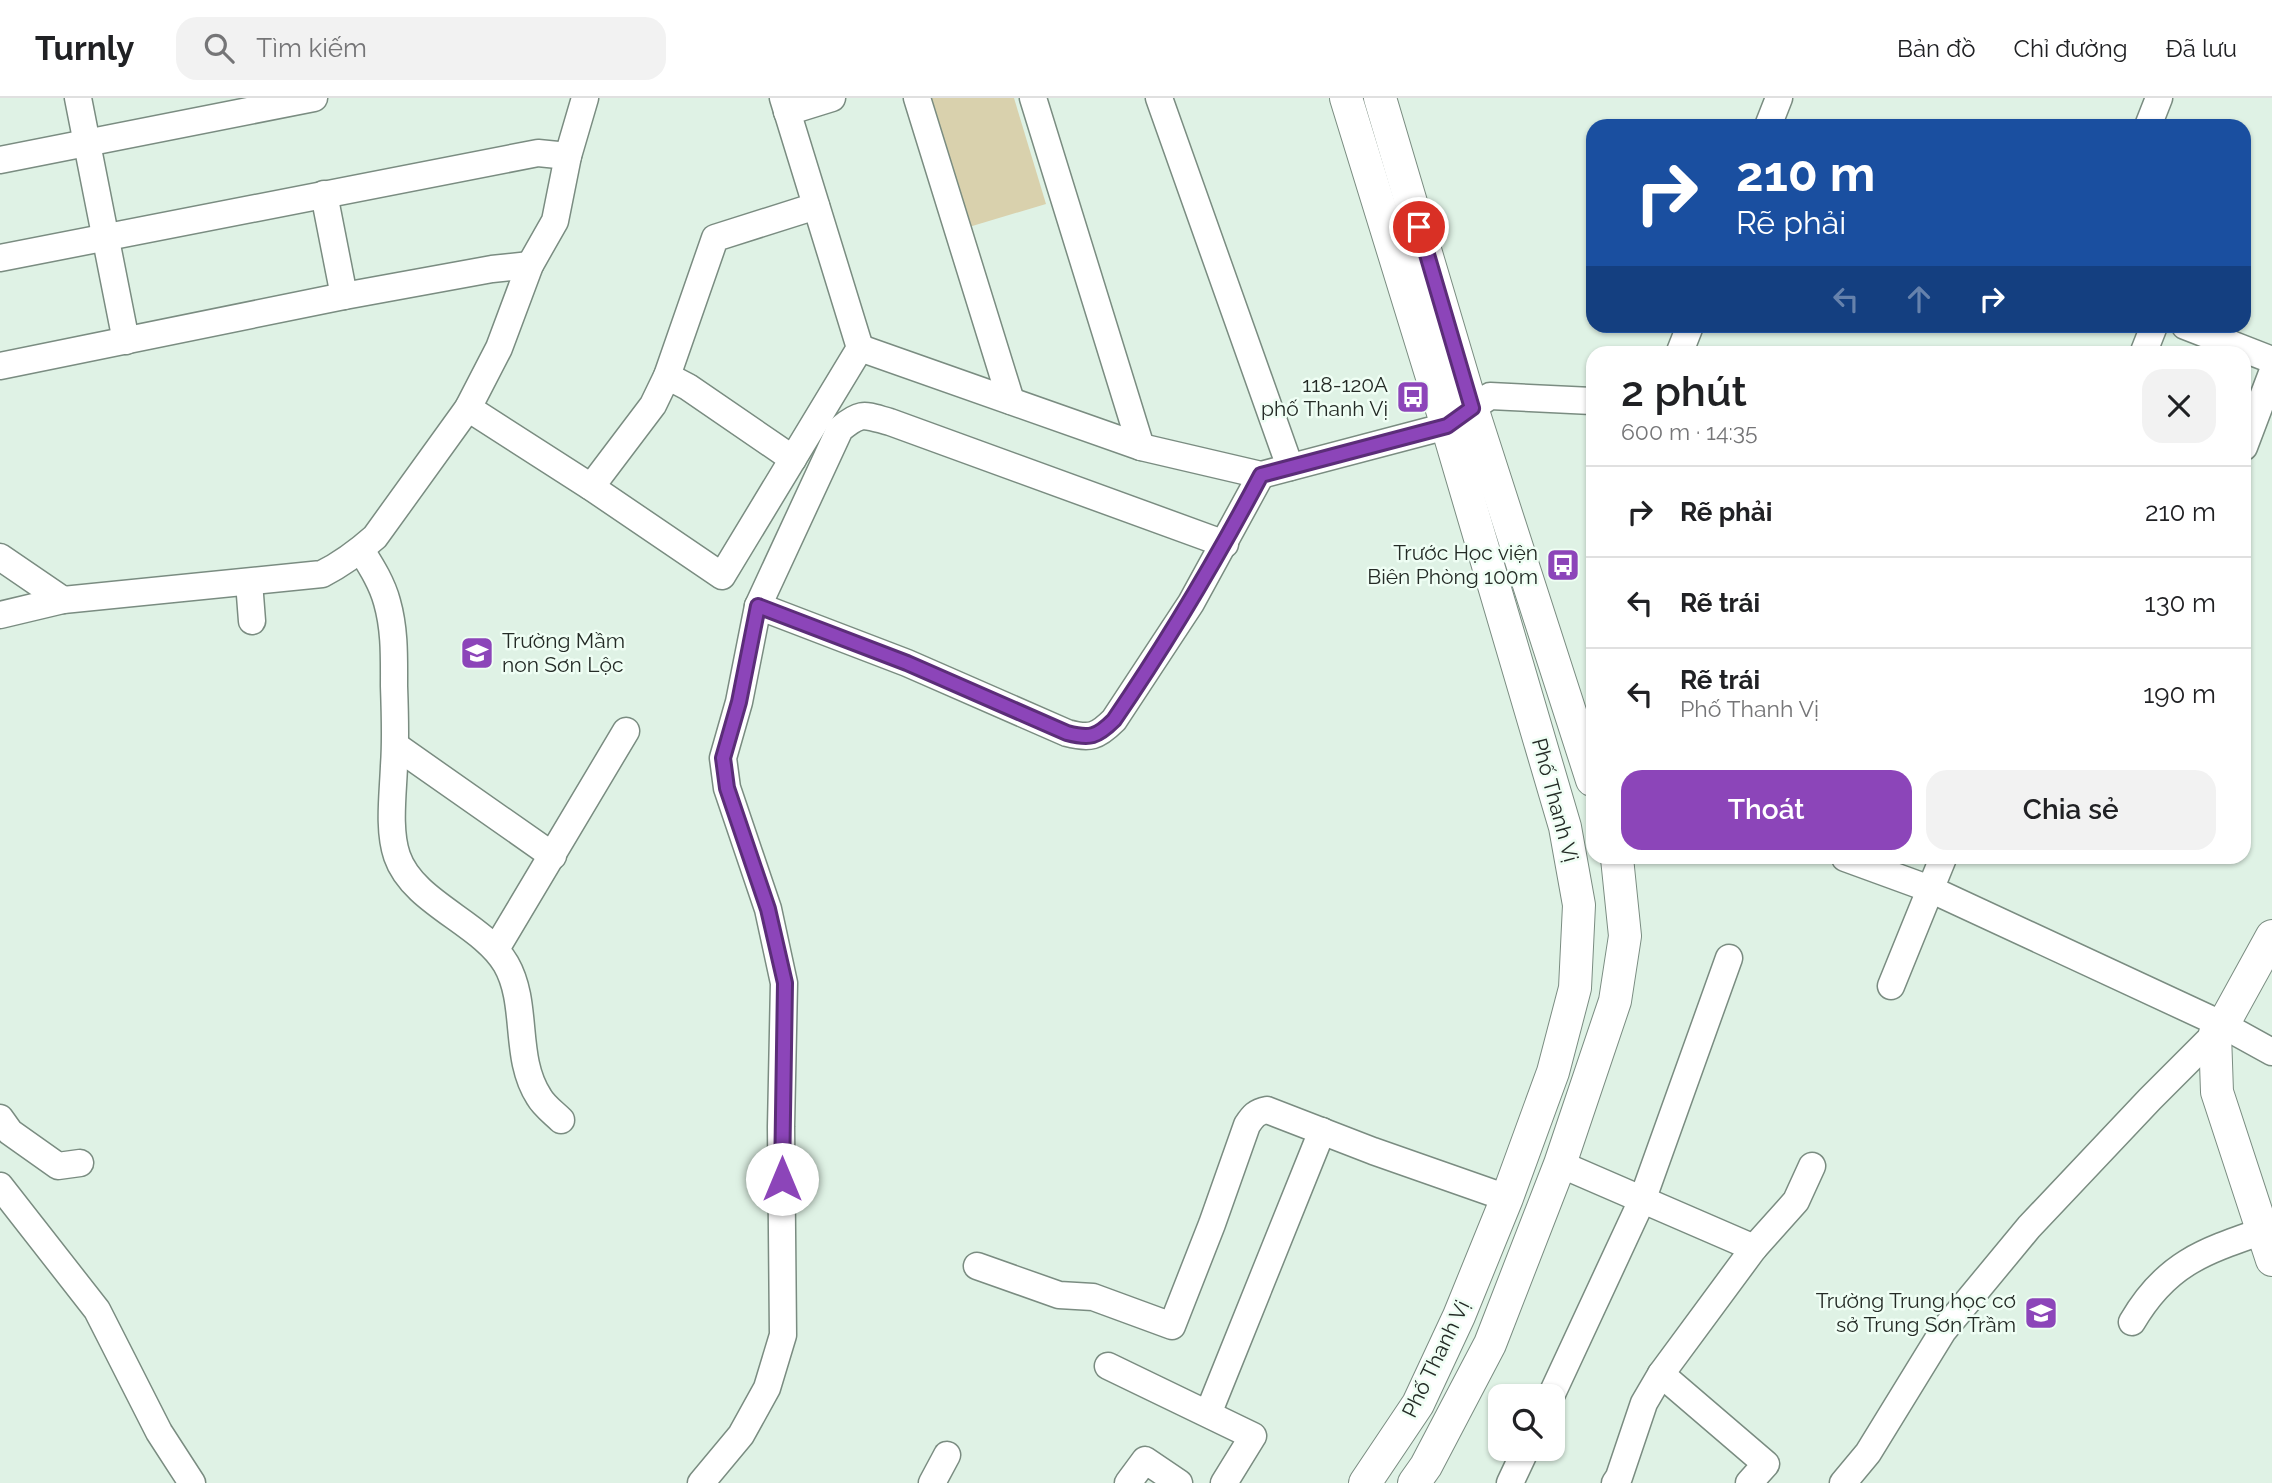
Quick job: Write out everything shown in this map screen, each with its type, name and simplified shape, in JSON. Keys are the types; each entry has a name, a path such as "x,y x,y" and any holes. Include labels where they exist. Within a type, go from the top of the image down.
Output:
{"main road":[{"name":"Phố Thanh Vị","path":"1346,98 1447,426 1565,827 1579,905 1575,988 1553,1072 1507,1198 1460,1316 1418,1404 1365,1483"},
{"name":"Phố Thanh Vị","path":"1380,98 1472,408 1586,761"},
{"path":"1447,426 1472,408"},
{"name":"Phố Thanh Vị","path":"1424,1477 1490,1345 1560,1164 1615,1001 1625,936 1618,864"},
{"path":"2267,1245 2217,1092 2219,1030 2272,936"}],"street":[{"path":"78,98 126,341"},
{"path":"0,160 314,98"},
{"path":"0,615 63,600 322,574 349,560 361,550 375,537 468,408 499,348 530,265 555,221 568,156 585,98"},
{"path":"468,408 722,576 860,348 785,105 832,98"},
{"path":"916,98 1011,401"},
{"path":"1033,98 1141,447"},
{"path":"1159,98 1290,467"},
{"path":"1771,119 1779,98"},
{"path":"2151,119 2159,98"},
{"path":"0,258 538,153 568,156"},
{"path":"324,194 344,296"},
{"path":"591,487 653,405 667,376 715,238 816,206"},
{"path":"0,366 344,296 492,269 530,265"},
{"path":"2203,333 2236,346"},
{"path":"860,348 1141,447 1261,475 1447,426"},
{"path":"2251,352 2272,360"},
{"path":"2251,428 2272,373"},
{"path":"667,376 688,387 793,459"},
{"path":"1472,408 1490,396 1586,401"},
{"path":"701,1483 741,1435 761,1400 783,1335 781,1127 785,983 768,909 727,788 723,758 739,702 758,606 840,429 855,416 866,415 890,422 1225,544"},
{"path":"758,606 907,663 1067,733 1084,737 1100,734 1114,720 1152,665 1225,544 1261,475"},
{"path":"361,550 387,599 393,626 396,746 393,831 397,857 411,878 432,899 496,949 507,966 517,994 528,1071 539,1097 561,1121"},
{"path":"0,557 63,600"},
{"path":"249,582 251,621"},
{"path":"496,949 554,856 626,731"},
{"path":"396,746 554,856"},
{"path":"1861,864 1930,889 2219,1030 2272,1052"},
{"path":"1891,986 1940,864"},
{"path":"1556,1384 1643,1198 1729,958"},
{"path":"1843,1483 1868,1453 1943,1331 2029,1227 2219,1030"},
{"path":"977,1266 1059,1295 1093,1297 1172,1325 1247,1125 1253,1115 1267,1110 1507,1198"},
{"path":"0,1118 10,1132 58,1166 80,1163"},
{"path":"1212,1404 1322,1131"},
{"path":"1560,1164 1754,1248"},
{"path":"1615,1483 1644,1403 1661,1374 1754,1248 1796,1201 1812,1166"},
{"path":"0,1186 97,1311 159,1432 192,1483"},
{"path":"2132,1322 2143,1303 2169,1273 2190,1259 2267,1245"},
{"path":"1108,1366 1253,1436 1224,1483"},
{"path":"1661,1374 1766,1464 1749,1483"},
{"path":"932,1483 947,1455"},
{"path":"1128,1483 1145,1460 1179,1483"},
{"path":"1510,1483 1520,1461"}],"shaded area":[{"path":"931,98 1014,98 1046,204 969,227"}],"place":[{"name":"118-120A phố Thanh Vị","path":"1413,397"},
{"name":"Trước Học viện Biên Phòng 100m","path":"1563,565"},
{"name":"Trường Mầm non Sơn Lộc","path":"477,653"},
{"name":"Trường Trung học cơ sở Trung Sơn Trầm","path":"2041,1313"}],"route":[{"path":"782,1179 782,1033 785,983 768,909 727,788 723,758 739,702 758,606 907,663 1067,733 1084,737 1100,734 1114,720 1178,624 1225,544 1261,475 1447,426 1472,408 1419,227"}]}
